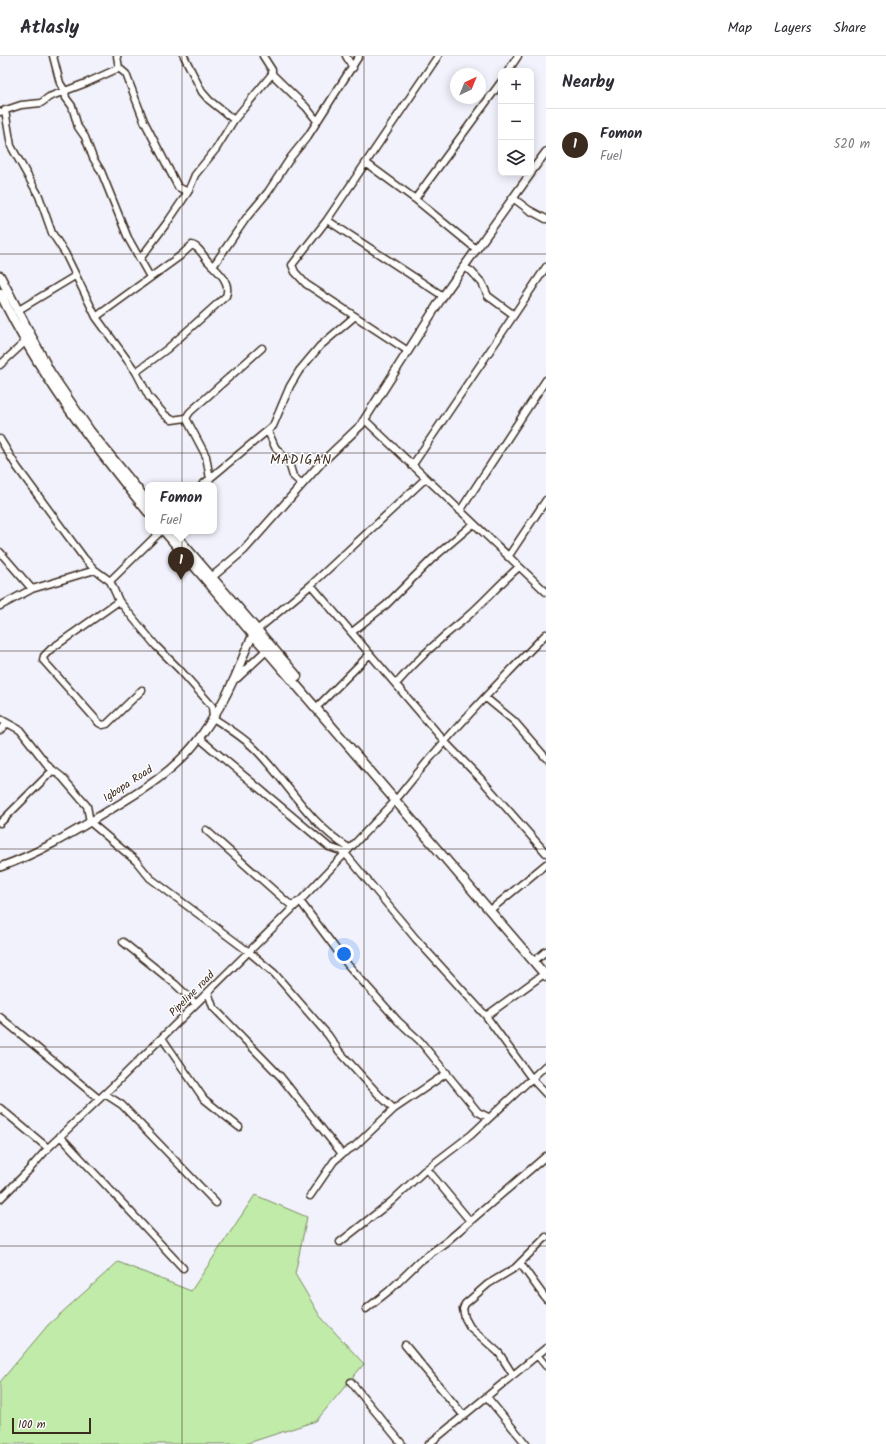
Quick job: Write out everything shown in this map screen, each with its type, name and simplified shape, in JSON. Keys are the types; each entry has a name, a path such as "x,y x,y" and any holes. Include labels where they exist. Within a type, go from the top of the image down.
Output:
{"main road":[{"path":"0,276 31,339 54,378 90,431 145,498"},
{"path":"0,293 25,342 45,376 85,435 145,508"},
{"path":"167,534 268,648 545,973"},
{"path":"175,534 212,577 255,633"},
{"path":"268,648 320,704 397,798 538,958 545,973"}],"street":[{"path":"53,56 60,83 65,91 66,98 72,106 78,127 85,137 93,158 101,171 122,225 150,277"},
{"path":"117,56 119,68 126,74 144,121 178,187 188,192"},
{"path":"184,56 206,98 234,120"},
{"path":"263,56 272,70 272,74 306,107 317,121"},
{"path":"346,56 353,68"},
{"path":"214,265 247,217 268,192 353,68 359,56"},
{"path":"408,351 354,317 306,284 292,267 296,258 327,220 438,56"},
{"path":"510,68 518,56"},
{"path":"119,68 49,97 41,103 20,105 2,111 11,146 39,196 52,233 65,253 96,318 136,372 148,397 168,418 176,421 186,418 190,412 262,348"},
{"path":"140,259 170,220 188,192 195,175 216,149 234,120 272,74"},
{"path":"415,199 498,86"},
{"path":"534,169 546,152"},
{"path":"366,163 415,199 476,249"},
{"path":"212,577 244,550 302,484 364,420 443,296 529,176"},
{"path":"513,198 529,210 546,219"},
{"path":"327,220 443,296"},
{"path":"96,318 180,256 192,245 195,246 207,260 214,265 224,278 228,292 226,296 167,349 136,372"},
{"path":"463,267 472,271 482,282 488,296 514,315"},
{"path":"412,466 546,267"},
{"path":"17,310 75,276"},
{"path":"206,482 255,439 268,431 277,420 290,386 299,371 320,346 354,317"},
{"path":"0,365 25,342"},
{"path":"460,512 546,380"},
{"path":"186,418 206,456 210,479"},
{"path":"364,420 546,592"},
{"path":"268,431 275,447 289,463 294,476 302,484"},
{"path":"0,439 22,474 84,558 95,570 110,581 119,601 156,646 212,706 213,718 254,748 318,825 347,850 416,939 486,1016 532,1079 546,1094"},
{"path":"234,681 255,633 310,585 425,479"},
{"path":"508,557 545,503"},
{"path":"352,632 386,605 432,559 473,524"},
{"path":"110,581 158,534"},
{"path":"0,552 32,589"},
{"path":"396,684 418,659 448,631 461,622 519,566"},
{"path":"0,606 32,589 95,570"},
{"path":"310,585 352,632 445,742 480,778 546,854"},
{"path":"119,601 51,649 44,656 43,660 99,723 103,725 107,724 142,690"},
{"name":"Pipeline road","path":"1,1195 27,1172 60,1136 105,1094 300,901 397,798 445,742 546,634"},
{"path":"234,681 268,648"},
{"path":"320,704 370,654"},
{"name":"Igbopa Road","path":"1,864 26,858 50,846 132,796 167,771 186,754 199,738 213,718 234,681"},
{"path":"486,698 514,721 546,758"},
{"path":"0,718 7,724 20,730 53,770 87,806 90,822 136,861 150,878 249,952 274,973 339,1051 379,1095 394,1109"},
{"path":"0,730 7,724"},
{"path":"199,738 329,847 347,850"},
{"path":"0,823 53,770"},
{"path":"206,830 287,902 291,905 300,901 364,984 398,1021 420,1041 478,1112 488,1117"},
{"path":"494,907 546,864"},
{"path":"123,942 175,984 196,1004"},
{"path":"538,958 546,951"},
{"path":"486,1016 545,973"},
{"path":"208,992 213,1007 280,1076 342,1154"},
{"path":"0,1017 99,1099"},
{"path":"162,1038 204,1099 238,1127"},
{"path":"340,1242 392,1201 427,1169 471,1135 488,1117 507,1102 545,1066"},
{"path":"310,1196 334,1161 355,1146 394,1109 447,1073"},
{"path":"105,1094 122,1105 216,1203"},
{"path":"0,1108 48,1148"},
{"path":"60,1136 183,1268"},
{"path":"366,1309 390,1290 420,1261 446,1242 546,1156"},
{"path":"427,1169 470,1221"},
{"path":"513,1375 499,1353 470,1327 463,1310 465,1304 484,1288 505,1275 520,1263 546,1238"},
{"path":"520,1263 546,1299"},
{"path":"405,1345 464,1416"},
{"path":"429,1444 546,1348"},
{"path":"537,1355 546,1366"},
{"path":"351,1382 402,1444"},
{"path":"487,1397 526,1444"}],"green space":[{"path":"255,1195 307,1217 295,1274 320,1316 364,1364 316,1421 245,1444 0,1444 0,1382 48,1325 118,1262 191,1291"}],"place":[{"name":"Fomon","path":"181,580"}],"district":[{"name":"MADIGAN","path":"301,460"}]}
